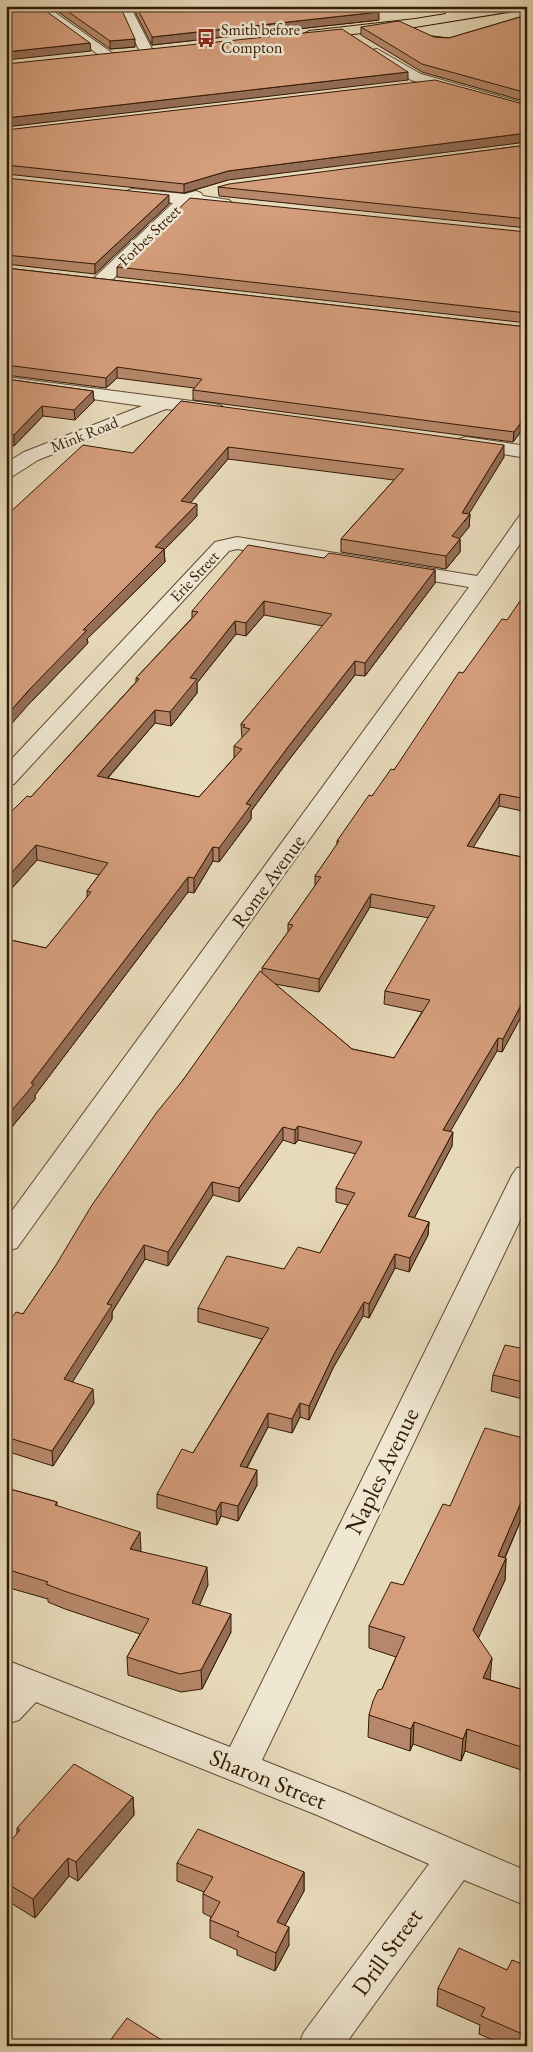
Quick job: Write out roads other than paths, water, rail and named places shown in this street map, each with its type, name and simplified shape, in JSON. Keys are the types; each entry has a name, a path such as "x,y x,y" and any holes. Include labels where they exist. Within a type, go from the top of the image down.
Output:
{"main road":[{"path":"297,36 345,31 453,12 520,6"},
{"path":"90,57 113,55"}],"street":[{"path":"37,6 113,55"},
{"path":"124,6 146,51"},
{"path":"345,31 416,77 527,108"},
{"path":"401,87 434,83"},
{"name":"Forbes Street","path":"101,281 186,199 228,187"},
{"path":"116,192 234,204"},
{"path":"82,279 120,283"},
{"path":"6,382 232,412"},
{"name":"Mink Road","path":"6,472 31,456 136,413 166,403"},
{"path":"450,441 527,452"},
{"name":"Rome Avenue","path":"6,1241 483,583 527,519"},
{"name":"Erie Street","path":"6,779 222,546 237,543 483,583"},
{"name":"Naples Avenue","path":"239,1767 527,1175"},
{"name":"Sharon Street","path":"14,1689 239,1767 527,1889"},
{"name":"Drill Street","path":"319,2046 456,1859"}],"place":[{"name":"Smith before Compton","path":"206,38"}]}
